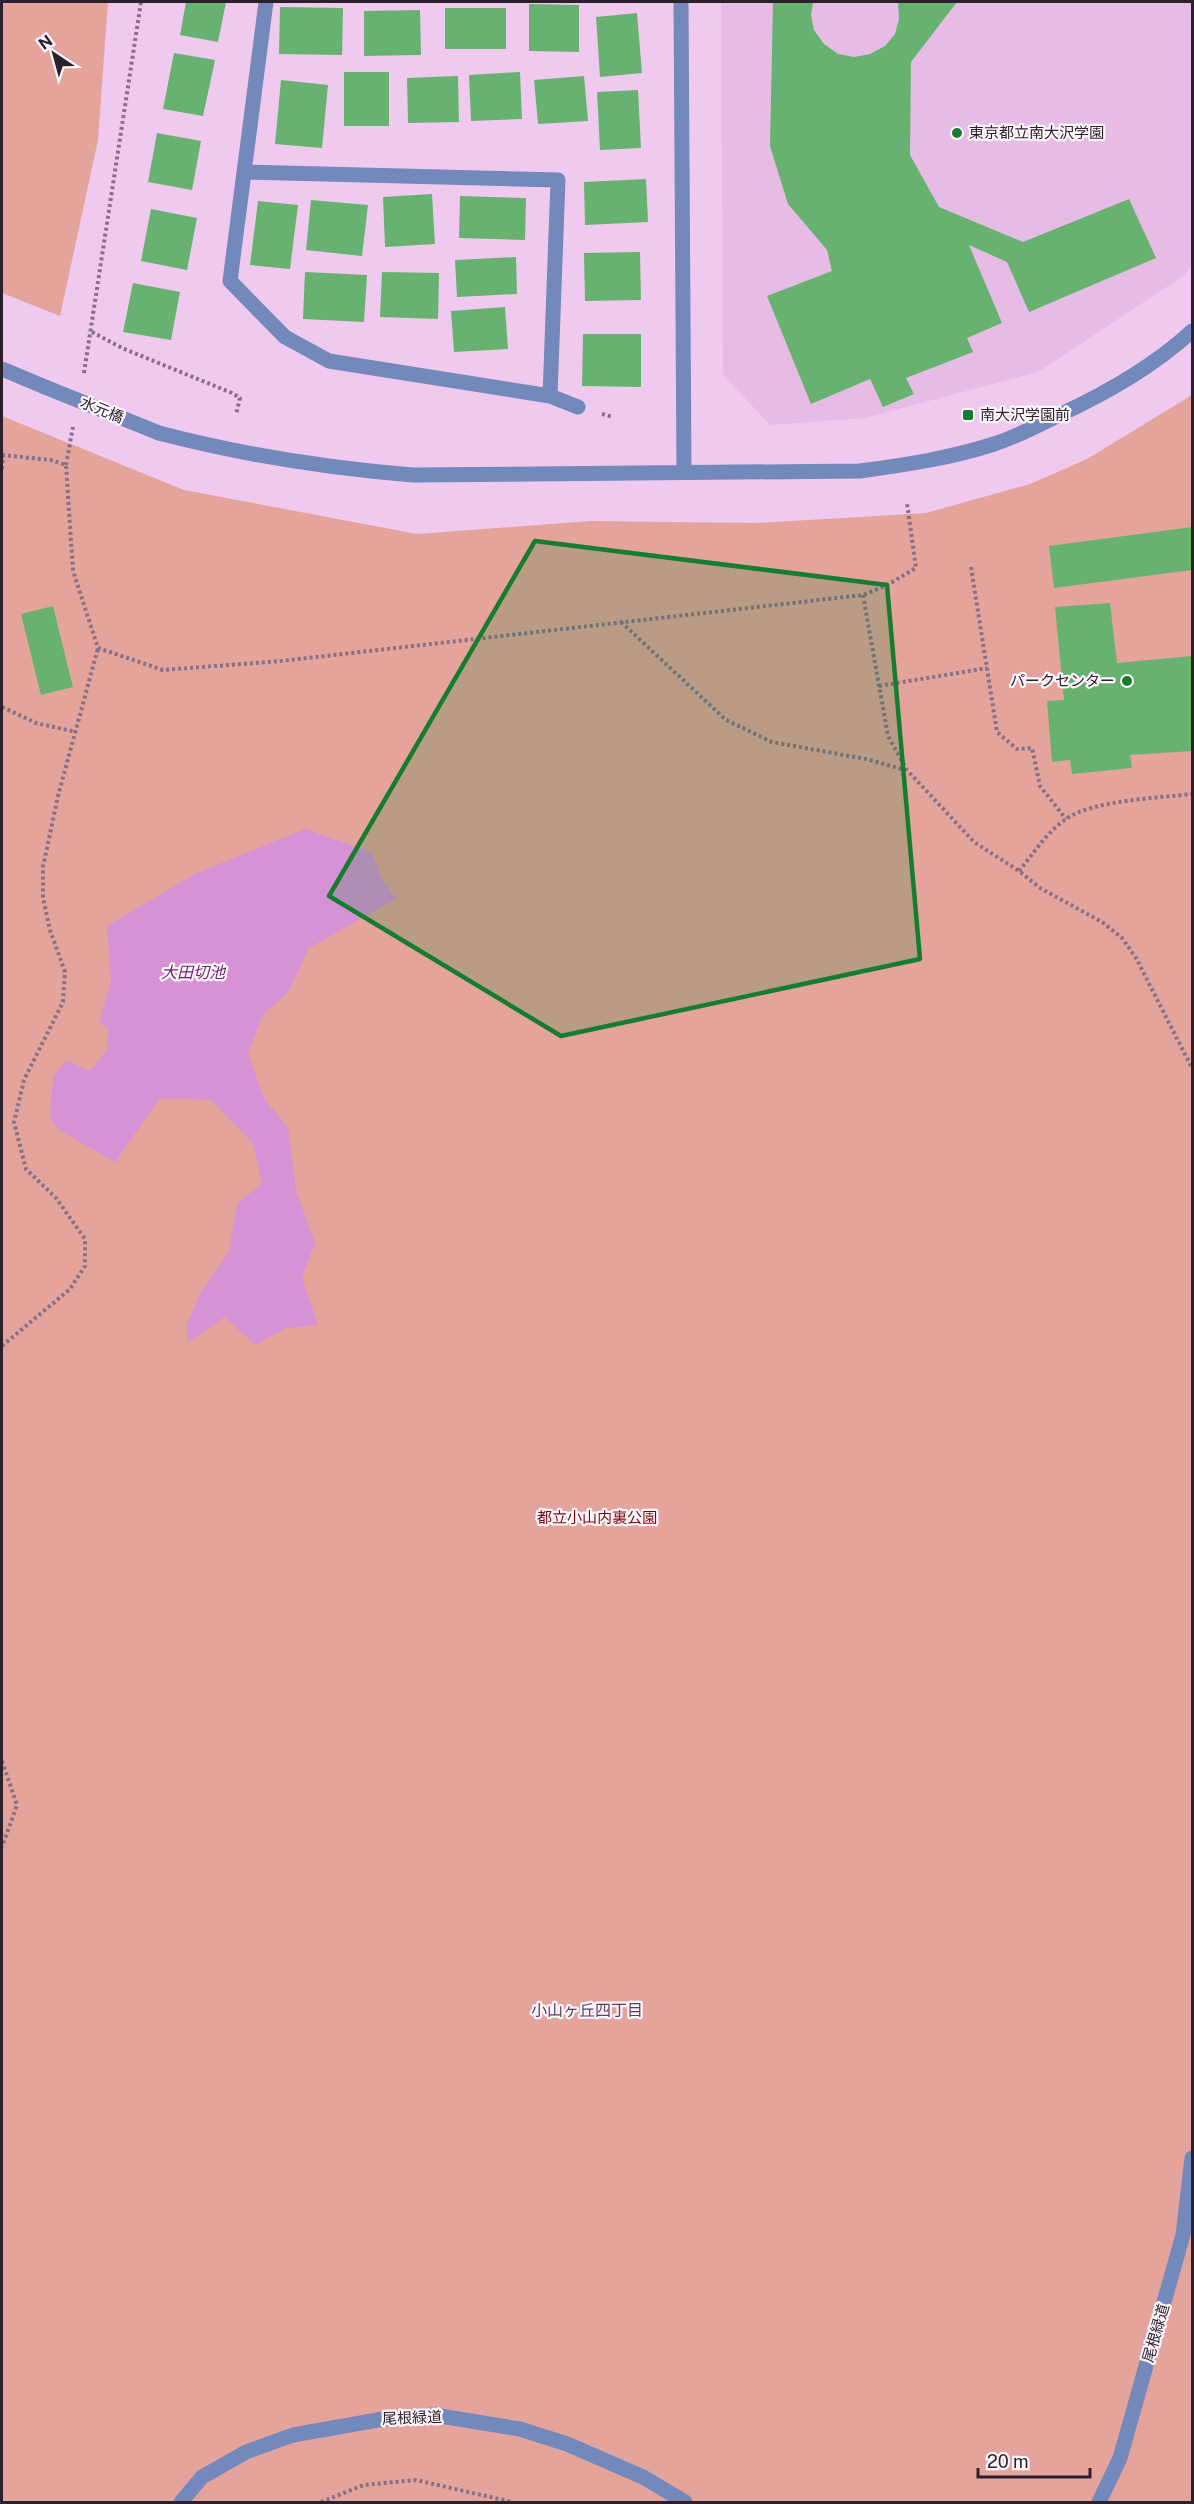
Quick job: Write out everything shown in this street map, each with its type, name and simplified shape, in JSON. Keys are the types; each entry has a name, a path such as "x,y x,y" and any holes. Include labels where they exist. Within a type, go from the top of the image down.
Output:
{"street":[{"path":"266,2 230,281 285,337 329,361 550,396 578,407"},
{"path":"681,2 684,472"},
{"path":"244,172 558,180 550,396"},
{"name":"水元橋","path":"2,369 159,433 228,451 344,470 390,473 860,471 906,465 995,444 1025,432 1092,400 1139,371 1192,331"},
{"name":"尾根緑道","path":"1099,2502 1120,2458 1183,2235 1192,2158"},
{"name":"尾根緑道","path":"181,2502 202,2477 246,2452 293,2435 388,2418 434,2415 520,2429 567,2444 643,2477 685,2502"}],"path":[{"path":"83,376 92,332 141,2"},
{"path":"92,332 122,348 232,393 240,398 236,415"},
{"path":"2,1346 70,1288 85,1266 86,1239 56,1197 26,1169 14,1122 24,1080 63,1002 65,972 50,930 43,867 58,796 98,648 73,571 66,465 75,420"},
{"path":"2,469 2,456 51,460 66,465"},
{"path":"98,648 163,670 281,661 620,621 863,596 916,568 907,503"},
{"path":"971,567 997,732 1017,748 1032,748 1040,786 1066,819"},
{"path":"863,596 888,736 907,770 974,842 1019,871 1040,888 1102,922 1122,938 1136,958 1192,1068"},
{"path":"620,621 726,720 772,742 866,759 907,770"},
{"path":"879,686 987,668"},
{"path":"2,707 36,723 76,732"},
{"path":"1019,871 1039,846 1066,819 1104,804 1192,794"},
{"path":"2,1761 17,1805 2,1847"},
{"path":"321,2502 364,2486 416,2480 513,2502"}],"highlighted area":[{"path":"535,541 887,585 920,959 561,1036 329,896"}],"shaded area":[{"name":"東京都立南大沢学園","path":"721,2 1192,2 1192,264 1185,275 1038,372 865,418 770,425 723,375"}],"green space":[{"path":"2,2 108,2 98,140 60,316 2,293"},
{"name":"都立小山内裏公園","path":"1192,395 1192,2502 2,2502 2,416 184,490 417,534 591,521 757,523 926,513 1030,484 1087,459"}],"water":[{"name":"大田切池","path":"305,829 372,852 381,877 396,899 309,948 288,992 262,1016 248,1054 264,1098 288,1128 296,1191 315,1243 302,1277 318,1325 286,1328 255,1345 225,1317 187,1343 187,1324 200,1294 229,1251 237,1204 262,1183 253,1143 211,1100 160,1098 115,1162 59,1130 50,1118 53,1077 66,1060 90,1071 107,1050 108,1029 99,1022 111,982 107,926 195,874"}],"building":[{"path":"186,2 226,2 218,42 180,35"},
{"path":"773,2 813,2 811,15 814,30 824,44 838,54 854,57 870,54 885,46 895,34 899,19 898,2 957,2 911,62 910,155 939,207 1023,242 1129,199 1156,258 1029,312 1007,262 969,245 1002,323 967,338 973,352 906,378 914,394 883,407 870,379 811,404 767,296 832,271 827,250 788,204 770,146"},
{"path":"529,4 579,5 579,52 529,51"},
{"path":"280,7 343,8 342,55 279,54"},
{"path":"445,8 506,8 506,49 445,49"},
{"path":"420,10 421,55 364,56 364,11"},
{"path":"637,13 642,73 600,77 596,17"},
{"path":"174,53 215,60 203,116 163,109"},
{"path":"344,72 389,72 389,126 344,126"},
{"path":"520,72 522,119 471,121 469,75"},
{"path":"458,76 459,122 408,123 407,78"},
{"path":"584,76 588,121 538,124 534,80"},
{"path":"281,80 328,85 322,148 275,144"},
{"path":"638,90 641,148 600,150 597,92"},
{"path":"157,133 201,141 192,190 148,182"},
{"path":"646,179 648,222 585,225 584,182"},
{"path":"432,194 435,244 385,247 383,197"},
{"path":"460,196 526,198 525,240 459,238"},
{"path":"311,200 368,205 362,256 306,250"},
{"path":"258,201 298,205 290,269 250,265"},
{"path":"151,209 197,218 187,270 141,261"},
{"path":"640,252 641,300 585,301 584,253"},
{"path":"516,257 517,294 457,297 455,260"},
{"path":"305,272 367,275 364,322 303,319"},
{"path":"382,272 439,273 438,319 380,317"},
{"path":"133,283 180,292 171,340 123,332"},
{"path":"505,307 508,349 454,352 451,311"},
{"path":"583,334 641,334 641,387 582,386"},
{"path":"1192,527 1192,570 1054,588 1049,546"},
{"name":"パークセンター","path":"1110,603 1117,663 1192,656 1192,751 1130,755 1132,768 1072,774 1070,760 1052,762 1047,701 1064,700 1055,607"},
{"path":"53,606 73,687 41,695 21,614"}],"place":[{"name":"東京都立南大沢学園","path":"957,133"},
{"name":"南大沢学園前","path":"968,415"},
{"name":"パークセンター","path":"1127,681"}],"district":[{"name":"小山ヶ丘四丁目","path":"587,2010"}]}
